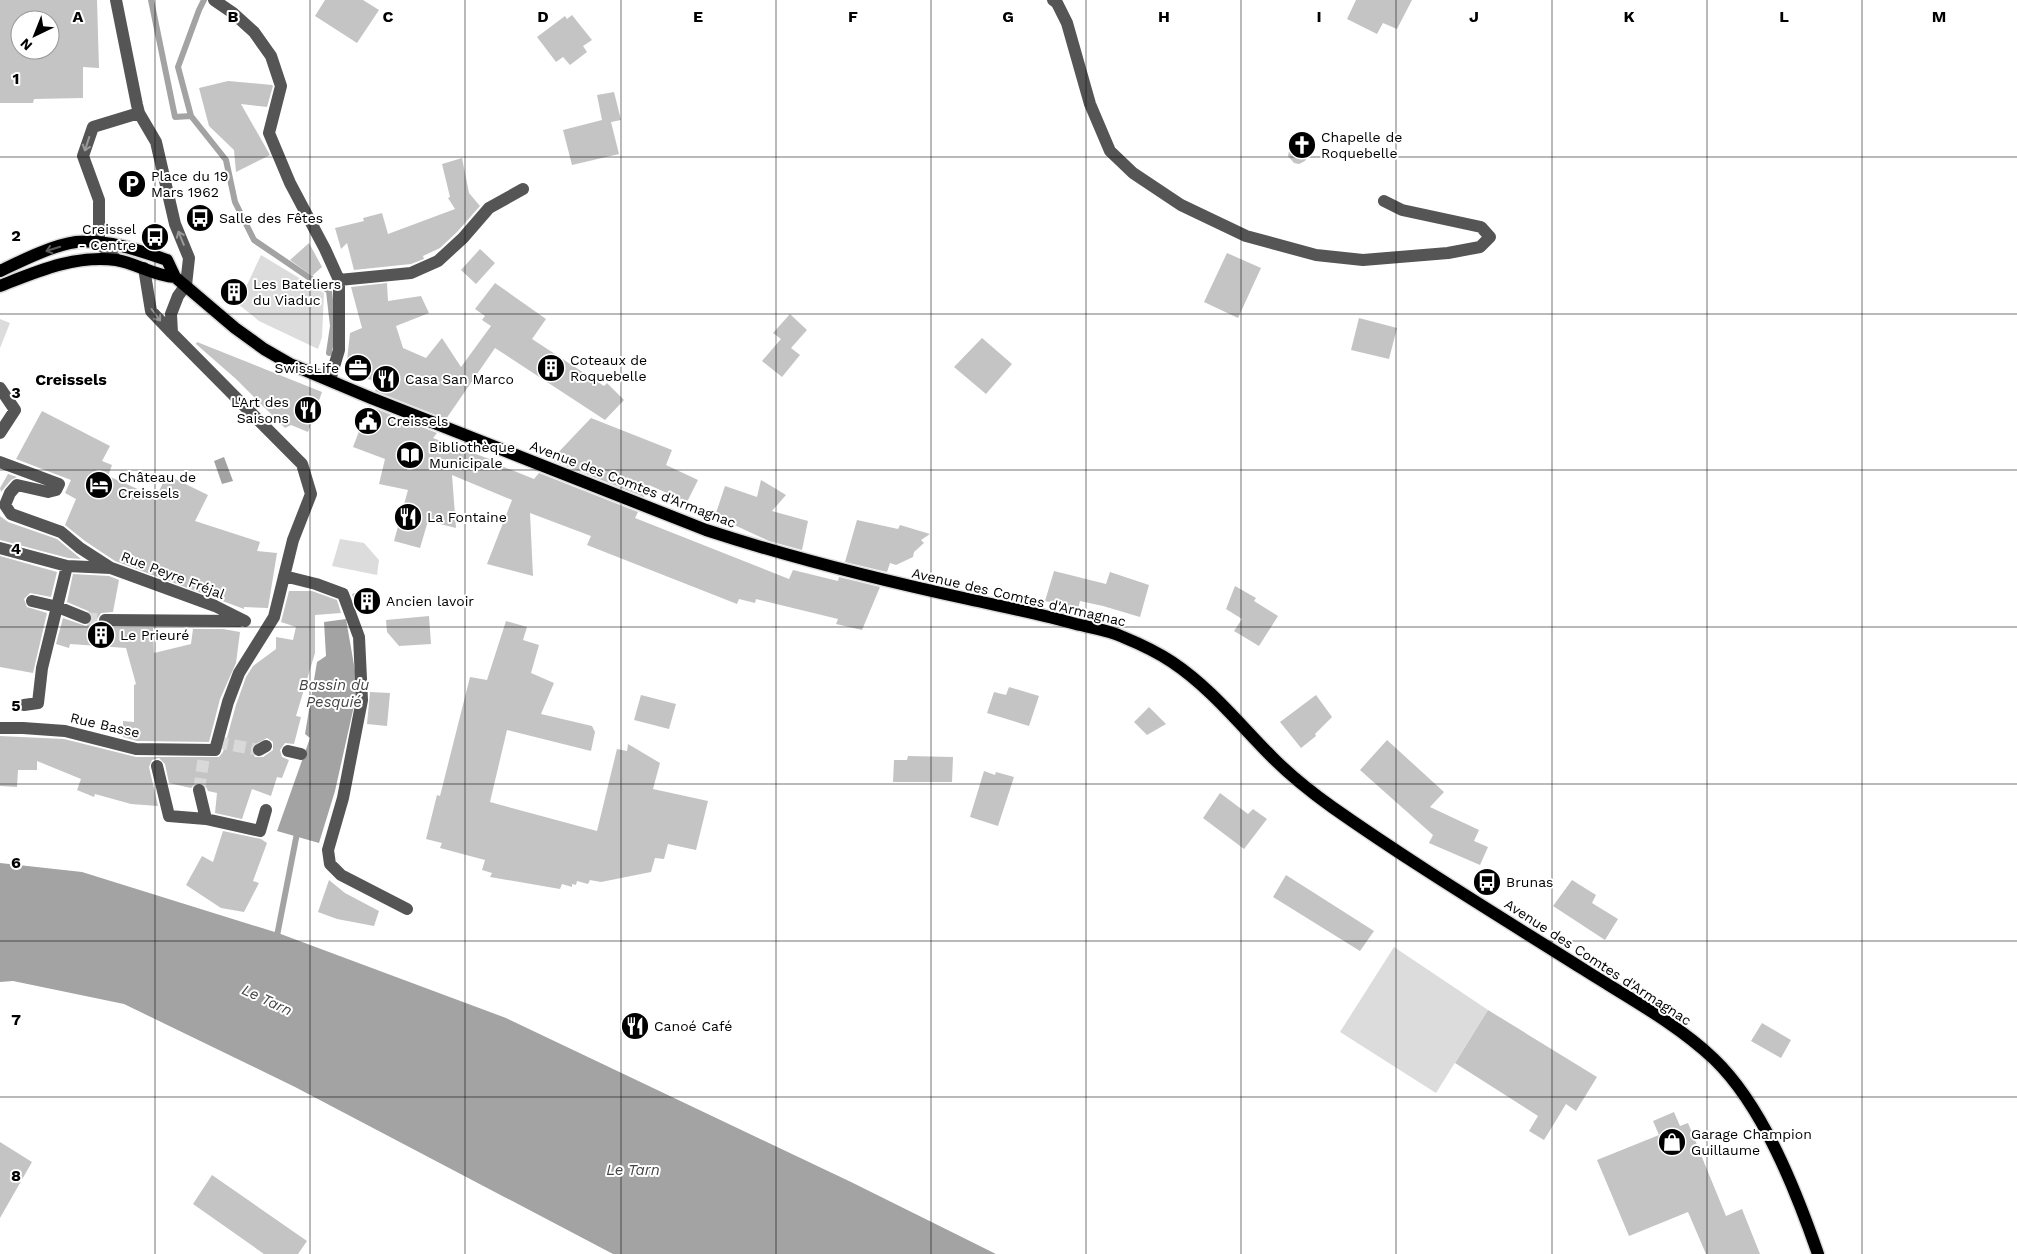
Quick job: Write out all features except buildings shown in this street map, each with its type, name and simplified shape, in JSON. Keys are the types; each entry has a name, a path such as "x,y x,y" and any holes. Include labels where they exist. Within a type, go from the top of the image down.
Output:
{"main road":[{"name":"Avenue des Comtes d'Armagnac","path":"0,271 30,256 75,242 132,247 167,260 175,277 235,328 264,349 290,364 505,451 731,538 903,585 1109,632 1148,648 1173,662 1197,681 1275,761 1301,784 1473,899 1656,1015 1693,1041 1715,1060 1747,1101 1769,1138 1789,1177 1818,1254"},
{"name":"Avenue des Comtes d'Armagnac","path":"0,286 41,270 78,260 117,260 144,268 162,276 175,277"}],"street":[{"path":"116,0 140,113 156,142 175,224 189,258 186,285 178,296 171,314 172,333"},
{"path":"1053,0 1057,3 1067,23 1090,104 1110,151 1133,174 1181,205 1246,236 1316,255 1363,260 1464,250 1480,247 1490,237 1482,227 1402,210 1384,201"},
{"path":"218,3 233,13 254,32 271,56 281,86 269,133 290,183 325,248 339,280 339,350 330,380"},
{"path":"117,260 99,243 99,200 83,156 93,127 140,113"},
{"path":"339,280 411,273 438,261 463,238 489,208 523,189"},
{"path":"144,268 151,311 302,464 311,494 293,540 284,576 316,584 343,594 359,637 362,700 344,798 328,850 330,864 341,875 407,909"},
{"path":"0,433 16,410 2,391"},
{"path":"1,463 59,484 56,490 48,492 17,485 10,493 6,505 11,514 61,532 80,548 111,568"},
{"name":"Rue Peyre Fréjal","path":"0,548 67,566 111,568 215,606 245,621 105,620"},
{"path":"24,705 38,703 42,668 67,566"},
{"name":"Rue Basse","path":"0,728 65,731 155,756 215,750 228,702 239,673 274,617 284,576"},
{"path":"32,601 58,607 85,618"},
{"path":"288,751 302,754"},
{"path":"155,756 168,816 206,819 260,831 266,810"},
{"path":"199,790 206,819"}],"shaded area":[{"path":"261,255 324,293 322,337 318,349 259,321 238,304"},
{"path":"0,319 10,323 0,348"},
{"path":"340,539 364,543 379,560 377,575 332,566"},
{"path":"1394,947 1488,1010 1436,1093 1340,1032"}],"water":[{"path":"224,457 233,481 222,484 214,461"},
{"name":"Bassin du Pesquié","path":"346,619 358,688 335,791 319,843 277,831 310,738 305,734 317,662 326,656 324,622"},
{"name":"Le Tarn","path":"0,863 82,872 278,933 506,1018 851,1182 996,1254 613,1254 295,1087 124,1004 13,981 0,982"}],"waterway":[{"path":"151,0 175,117 191,116"},
{"path":"204,0 178,67 191,116 226,160 235,202 254,240 329,291 333,326 329,353"},
{"path":"276,941 298,828"}],"tunnel":[{"path":"85,618 105,620"},
{"path":"216,742 259,750"},
{"path":"199,790 205,749"}],"place":[{"name":"Chapelle de Roquebelle","path":"1302,145"},
{"name":"Place du 19 Mars 1962","path":"132,184"},
{"name":"Salle des Fêtes","path":"200,218"},
{"name":"Creissel - Centre","path":"155,237"},
{"name":"Les Bateliers du Viaduc","path":"234,292"},
{"name":"SwissLife","path":"358,368"},
{"name":"Coteaux de Roquebelle","path":"551,368"},
{"name":"Casa San Marco","path":"386,379"},
{"name":"L'Art des Saisons","path":"308,410"},
{"name":"Creissels","path":"368,421"},
{"name":"Bibliothèque Municipale","path":"410,455"},
{"name":"Château de Creissels","path":"99,485"},
{"name":"La Fontaine","path":"408,517"},
{"name":"Ancien lavoir","path":"367,601"},
{"name":"Le Prieuré","path":"101,635"},
{"name":"Brunas","path":"1487,882"},
{"name":"Canoé Café","path":"635,1026"},
{"name":"Garage Champion Guillaume","path":"1672,1142"}],"district":[{"name":"Creissels","path":"71,379"}]}
